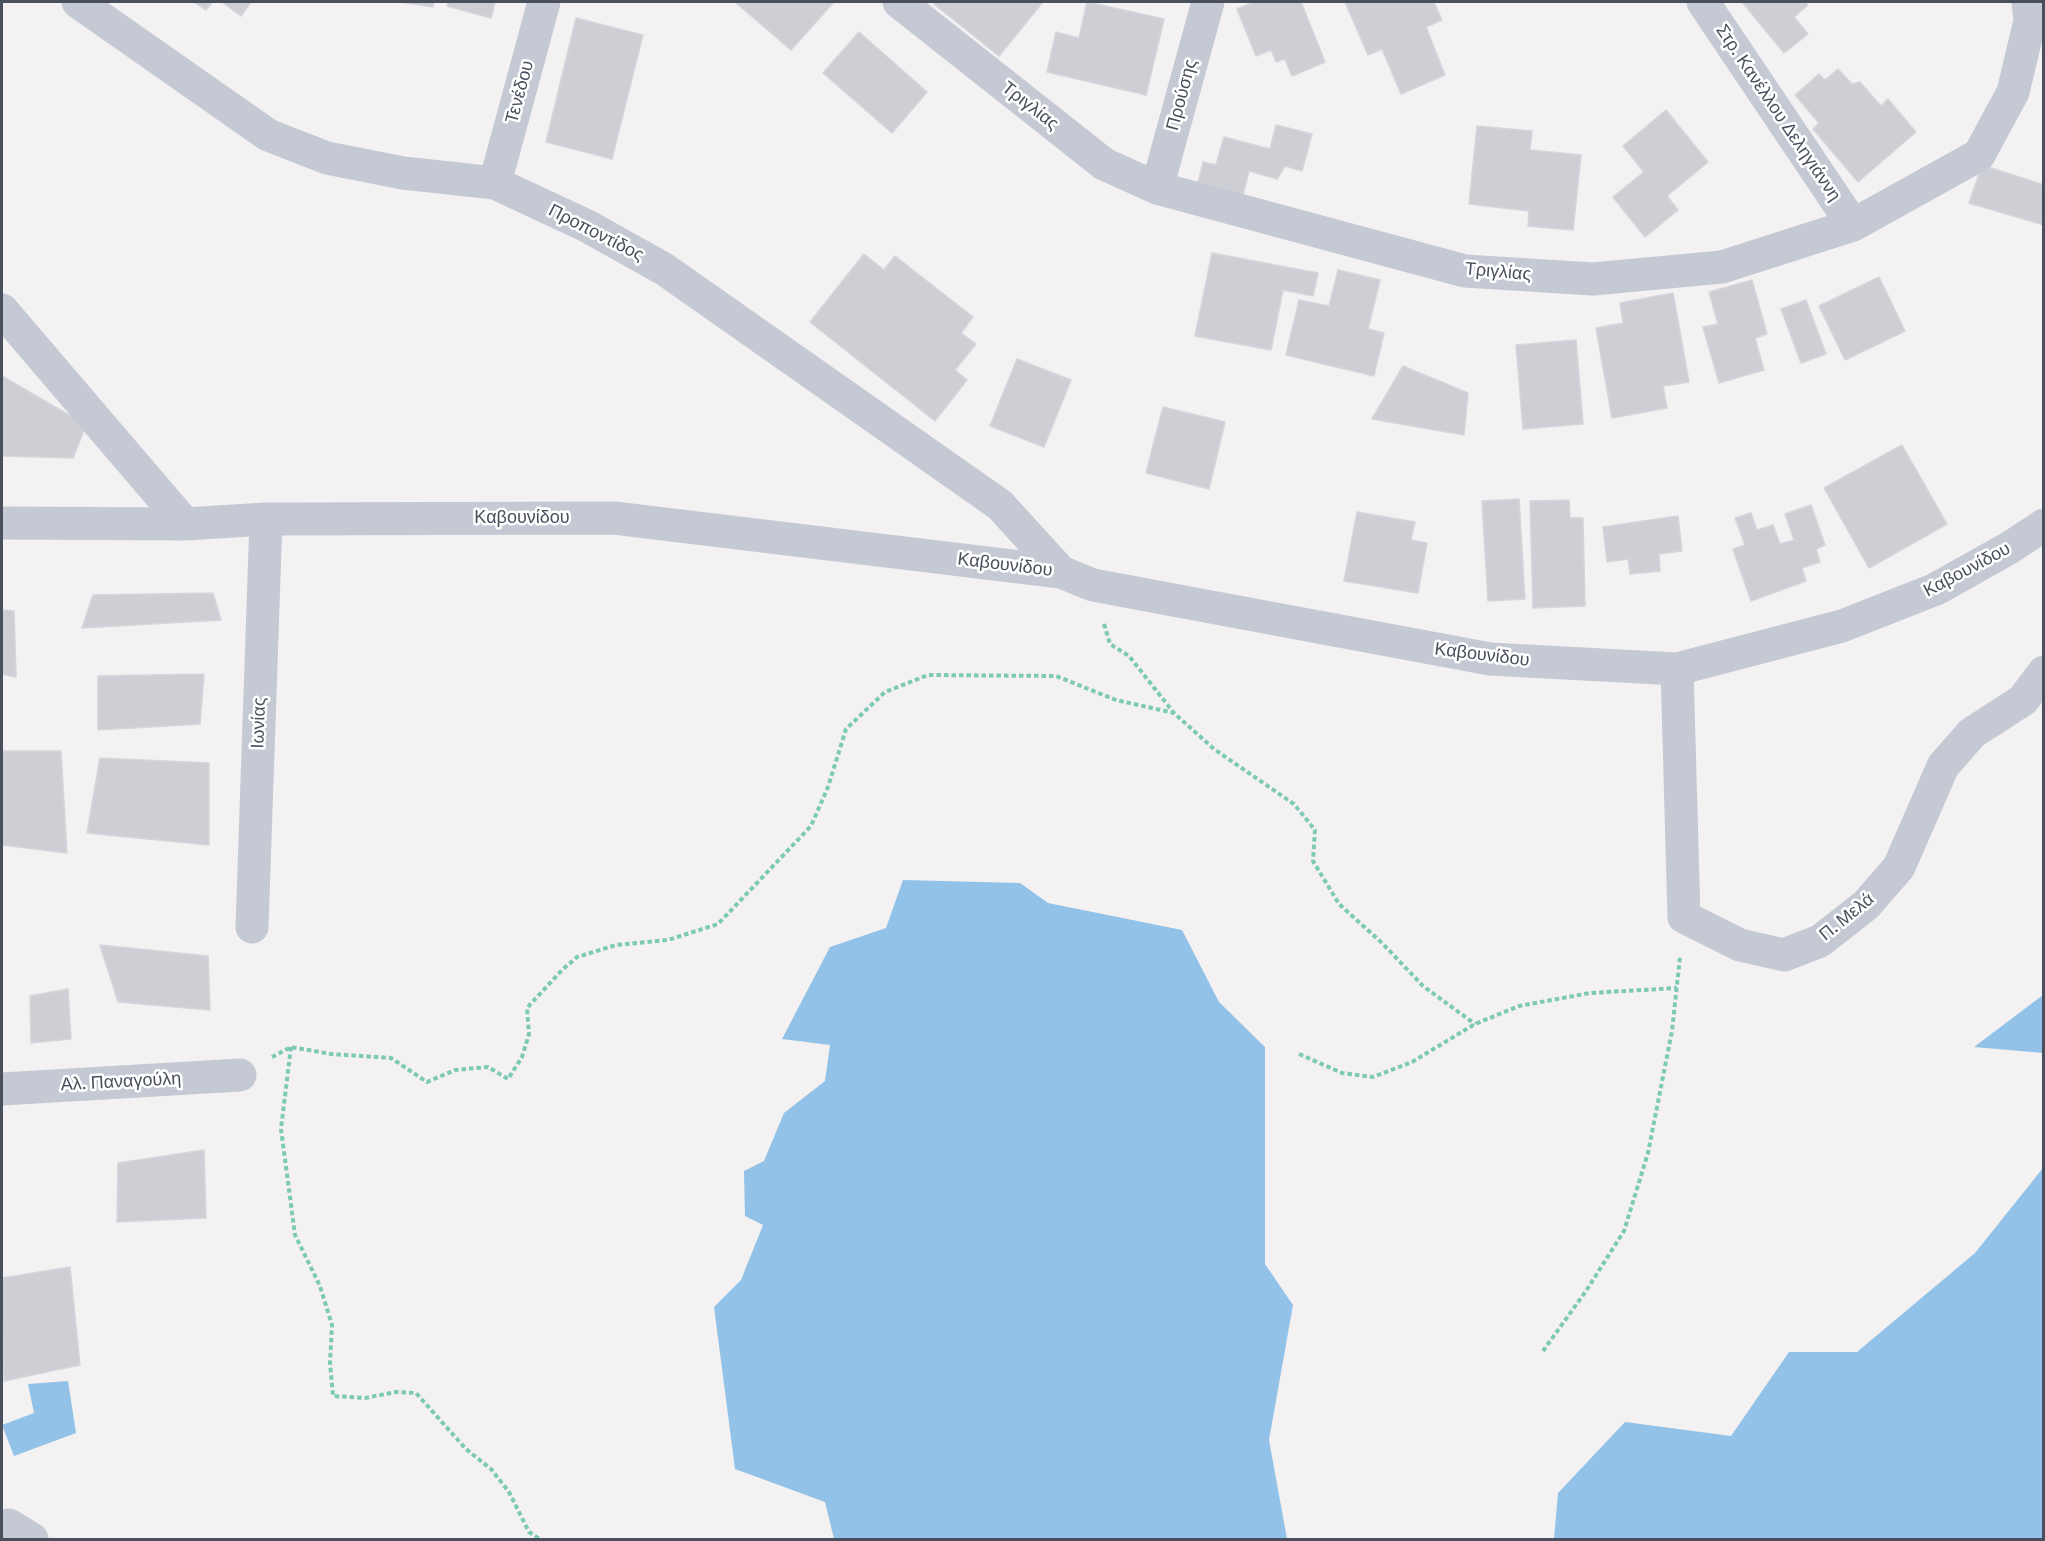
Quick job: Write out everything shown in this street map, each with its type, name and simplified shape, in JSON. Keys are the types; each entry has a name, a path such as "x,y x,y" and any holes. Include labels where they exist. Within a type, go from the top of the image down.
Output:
{"street":[{"name":"Προποντίδος","path":"78,2 268,135 327,158 403,173 495,183 587,226 664,269 1000,505 1061,572"},
{"name":"Τενέδου","path":"495,183 544,2"},
{"name":"Τριγλίας","path":"899,2 1104,164 1157,188 1465,271 1593,279 1722,267 1853,225 1979,155 2013,92 2030,21 2028,2"},
{"name":"Προύσης","path":"1157,188 1208,2"},
{"name":"Στρ. Κανέλλου Δεληγιάννη","path":"1703,2 1853,225"},
{"path":"2,310 185,524"},
{"name":"Καβουνίδου","path":"2,523 185,524 266,519 614,518 1061,572 1093,585 1491,659 1677,669 1842,626 1863,618 1936,589 2009,548 2043,525"},
{"name":"Ιωνίας","path":"252,927 266,519"},
{"path":"1677,669 1684,917"},
{"name":"Π. Μελά","path":"1684,917 1740,945 1784,955 1820,941 1866,906 1899,867 1943,766 1972,733 2023,700 2043,672"},
{"name":"Αλ. Παναγούλη","path":"2,1089 240,1075"},
{"path":"2,1528 9,1525 32,1539"}],"path":[{"path":"1093,585 1110,645 1129,656 1174,713 1214,749 1294,804 1314,830 1313,861 1339,904 1382,943 1423,986 1475,1024"},
{"path":"240,1075 291,1047 331,1054 391,1058 427,1082 455,1070 488,1067 508,1079 522,1057 529,1034 527,1008 562,970 577,957 616,945 668,940 718,924 811,826 828,787 846,729 885,692 928,675 1056,676 1116,700 1174,713"},
{"path":"1543,1351 1624,1231 1648,1153 1672,1031 1684,917"},
{"path":"1299,1054 1342,1072 1372,1077 1412,1062 1475,1024 1519,1006 1590,993 1677,988"},
{"path":"291,1047 281,1129 295,1235 320,1286 332,1325 330,1363 333,1396 365,1398 396,1392 416,1393 466,1449 491,1469 509,1492 529,1532 541,1539"}],"water":[{"path":"903,880 1020,883 1048,903 1182,930 1219,1002 1265,1047 1265,1264 1293,1305 1269,1440 1287,1539 834,1539 825,1502 735,1469 714,1307 741,1280 763,1225 745,1216 744,1171 764,1161 784,1113 825,1081 830,1045 782,1039 830,947 886,928"},
{"path":"2043,995 2043,1053 1974,1047"},
{"path":"2043,1168 2043,1539 1554,1539 1558,1493 1625,1422 1731,1436 1789,1352 1857,1352 1975,1253"},
{"path":"68,1381 76,1433 14,1456 2,1425 34,1413 28,1384"}],"building":[{"path":"194,2 213,2 206,10"},
{"path":"222,2 251,2 241,16"},
{"path":"401,2 434,2 433,7"},
{"path":"448,2 495,2 491,18 447,6"},
{"path":"735,2 834,2 791,50"},
{"path":"936,2 1043,2 999,56 934,4"},
{"path":"1087,2 1164,19 1146,95 1047,72 1056,32 1079,38"},
{"path":"1254,2 1301,2 1325,62 1292,76 1285,59 1276,62 1271,50 1256,56 1237,9"},
{"path":"1345,2 1434,2 1442,20 1426,27 1445,75 1401,94 1382,49 1368,55"},
{"path":"1742,2 1805,2 1808,5 1794,17 1808,34 1784,53"},
{"path":"576,18 643,35 612,159 546,142"},
{"path":"859,32 927,92 892,133 823,73"},
{"path":"1838,69 1852,84 1860,82 1881,106 1888,99 1916,132 1858,182 1813,129 1819,123 1795,95 1819,74 1825,80"},
{"path":"1666,110 1708,162 1667,196 1678,210 1645,237 1613,197 1644,172 1623,146"},
{"path":"1276,125 1312,134 1302,171 1285,166 1277,179 1249,171 1243,195 1198,183 1203,162 1216,165 1224,137 1270,149"},
{"path":"1477,126 1532,131 1530,150 1581,155 1573,230 1528,226 1529,211 1469,204"},
{"path":"1982,165 2044,185 2044,225 1969,203"},
{"path":"1212,253 1318,273 1313,296 1283,290 1271,350 1195,336"},
{"path":"864,254 884,270 895,256 973,317 961,333 976,344 955,370 967,380 935,421 810,322"},
{"path":"1338,270 1380,280 1368,329 1384,333 1374,376 1286,355 1299,300 1329,306"},
{"path":"1879,277 1905,331 1845,360 1819,306"},
{"path":"1752,280 1767,334 1755,338 1764,370 1719,383 1703,327 1718,324 1709,292"},
{"path":"1673,293 1689,382 1663,386 1667,408 1612,418 1596,328 1623,323 1620,303"},
{"path":"1806,300 1826,354 1801,363 1781,309"},
{"path":"1576,340 1583,424 1523,429 1516,345"},
{"path":"1017,359 1071,380 1044,447 990,426"},
{"path":"1403,366 1468,393 1464,435 1372,419"},
{"path":"2,376 86,425 73,458 2,456"},
{"path":"1163,407 1225,422 1209,489 1146,473"},
{"path":"1902,445 1947,524 1869,568 1824,488"},
{"path":"1519,499 1525,599 1488,601 1482,501"},
{"path":"1569,500 1570,518 1583,518 1585,606 1533,608 1530,501"},
{"path":"1811,505 1825,545 1816,549 1820,562 1802,568 1806,581 1751,601 1733,549 1745,545 1735,518 1751,513 1757,530 1773,525 1780,544 1794,540 1785,514"},
{"path":"1357,512 1415,522 1411,540 1427,543 1418,593 1344,581"},
{"path":"1678,516 1682,551 1659,554 1660,571 1630,574 1628,559 1607,562 1603,527"},
{"path":"213,593 221,620 82,628 93,595"},
{"path":"2,610 14,611 16,677 2,674"},
{"path":"204,674 200,724 98,730 98,676"},
{"path":"2,751 61,751 67,853 2,845"},
{"path":"100,758 209,763 209,845 87,833"},
{"path":"100,945 208,956 210,1010 118,1002"},
{"path":"68,989 71,1039 31,1043 30,996"},
{"path":"204,1150 206,1218 117,1222 118,1163"},
{"path":"70,1267 80,1365 4,1381 2,1278"}]}
